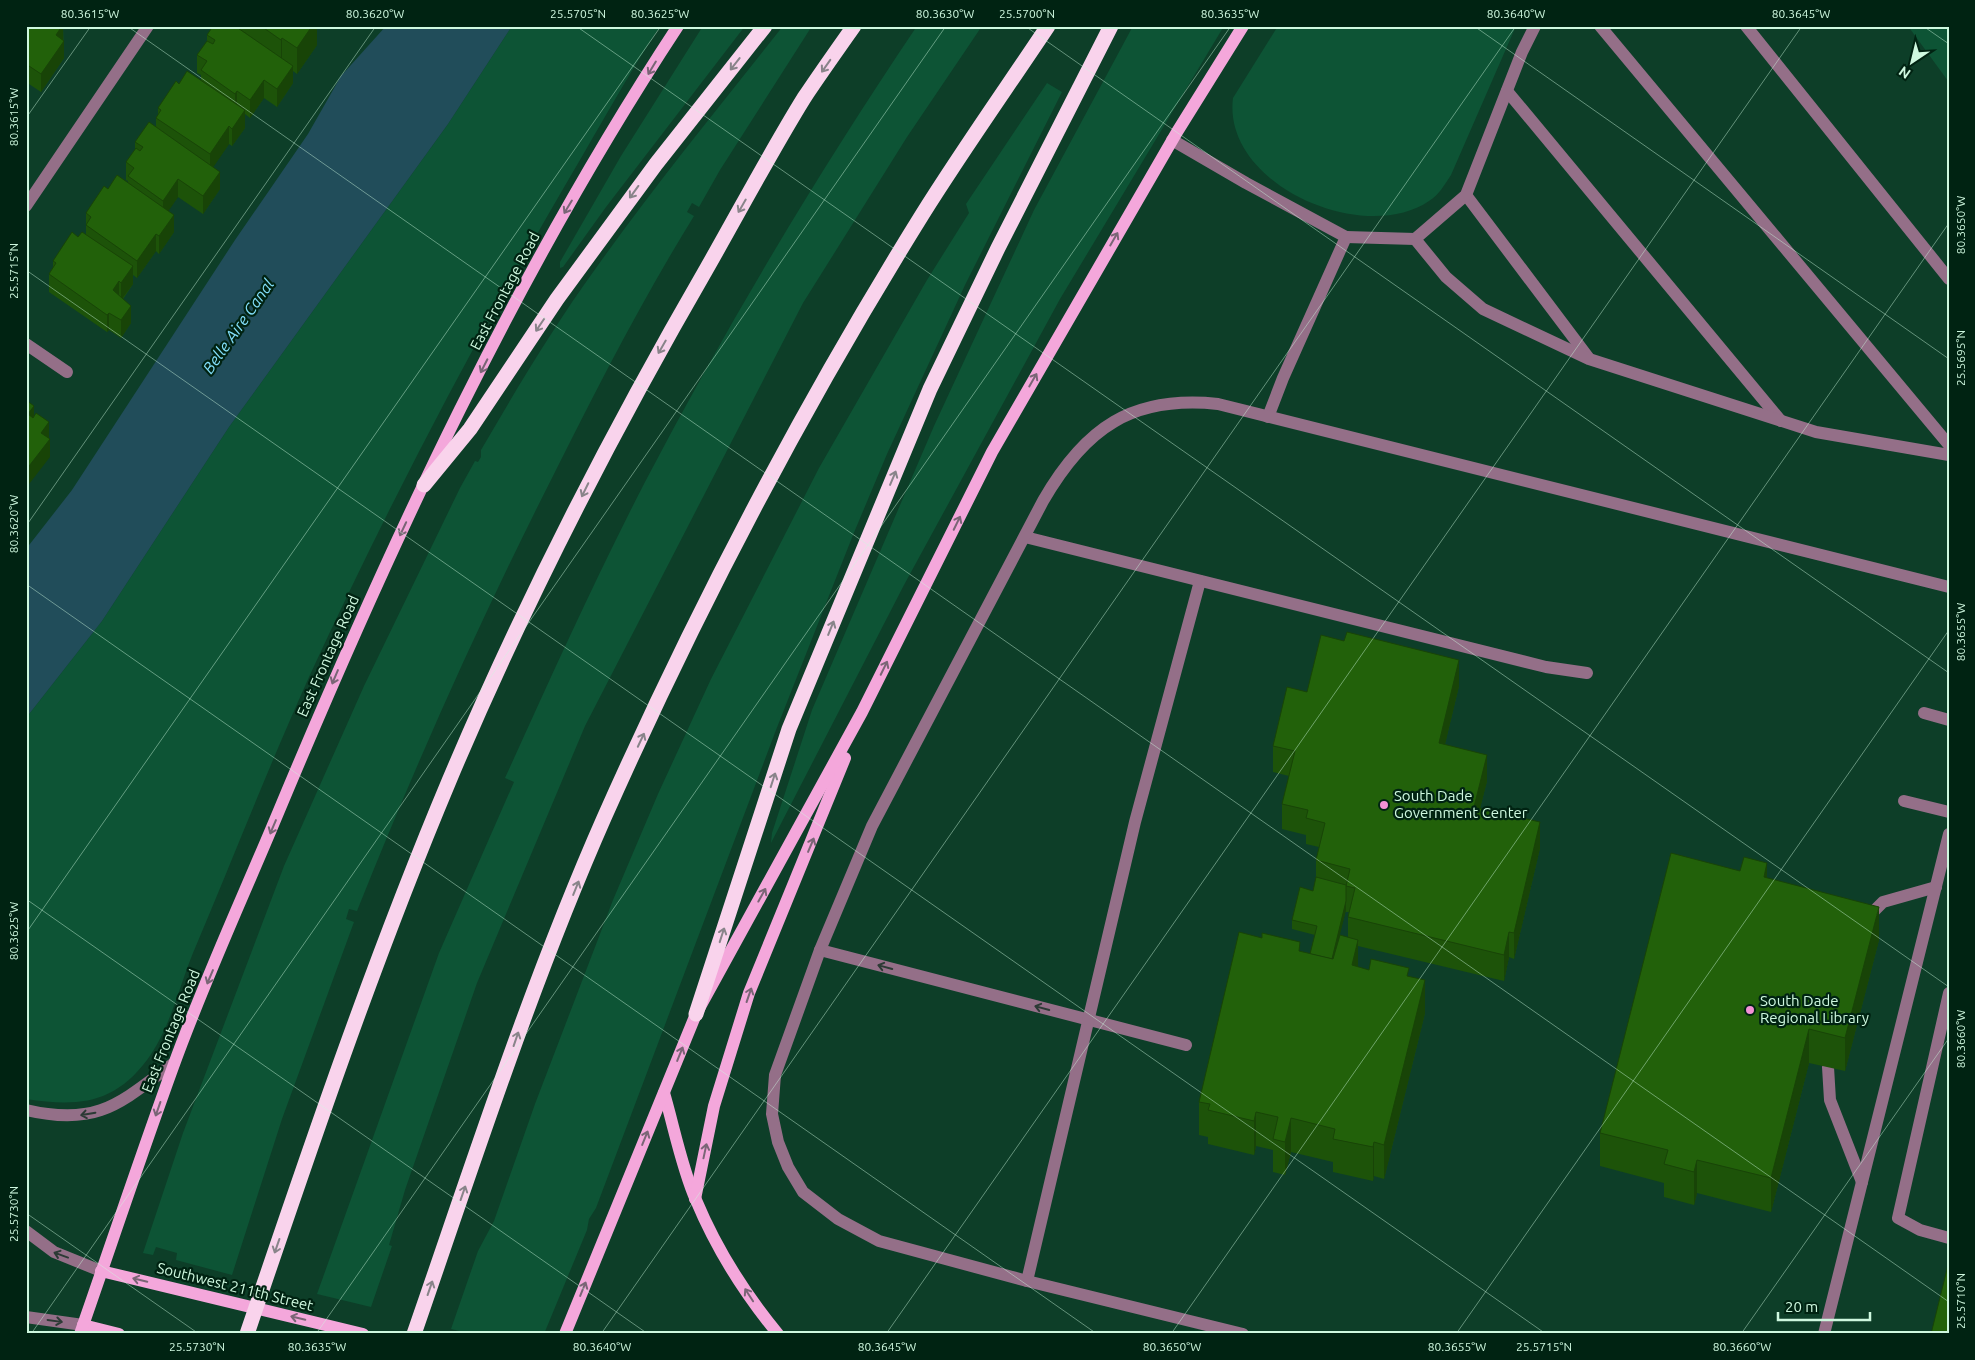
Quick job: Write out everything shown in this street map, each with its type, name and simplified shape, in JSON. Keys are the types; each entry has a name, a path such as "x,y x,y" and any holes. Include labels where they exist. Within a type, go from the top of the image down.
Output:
{"highway":[{"path":"424,485 470,429 557,300 645,178 765,26"},
{"path":"247,1334 292,1200 386,937 431,826 497,675 644,376 804,98 854,26"},
{"path":"414,1334 520,1028 604,819 701,613 807,412 918,223 1048,26"},
{"path":"696,1014 789,729 930,389 998,248 1111,26"}],"main road":[{"name":"East Frontage Road","path":"82,1330 100,1271 174,1063 338,670 424,485 505,323 564,214 678,26"},
{"path":"565,1334 696,1014 862,712 992,452 1172,140 1243,26"},
{"path":"695,1199 714,1106 749,993 820,822 862,712"},
{"path":"664,1094 695,1199 727,1260 760,1312 778,1334"},
{"name":"Southwest 211th Street","path":"100,1271 363,1334"},
{"path":"82,1330 119,1334"}],"street":[{"path":"26,206 148,26"},
{"path":"1172,140 1246,184 1346,237 1415,239 1466,195 1535,26"},
{"path":"1600,26 1949,445"},
{"path":"1746,26 1949,279"},
{"path":"1508,91 1781,421"},
{"path":"1466,195 1589,359"},
{"path":"1268,416 1346,237"},
{"path":"1415,239 1446,277 1484,310 1589,359 1816,432 1949,455"},
{"path":"26,344 67,372"},
{"path":"1243,1334 1027,1281 879,1241 838,1219 803,1192 788,1167 778,1142 772,1114 775,1075 820,950 872,826 1051,487 1070,459 1096,434 1128,414 1150,407 1194,402 1218,404 1949,587"},
{"path":"1025,537 1546,667 1587,673"},
{"path":"1027,1281 1135,822 1200,581"},
{"path":"1924,713 1949,720"},
{"path":"1904,802 1949,812"},
{"path":"1824,1334 1949,834"},
{"path":"1860,926 1883,902 1936,887"},
{"path":"820,950 1186,1045"},
{"path":"1949,993 1898,1218 1920,1230 1949,1238"},
{"path":"26,1110 47,1115 72,1116 96,1113 122,1102 174,1063"},
{"path":"1828,1067 1830,1100 1862,1182"},
{"path":"26,1231 54,1252 100,1271"},
{"path":"26,1317 82,1330"}],"green space":[{"path":"512,26 660,26 614,101 500,299 401,486 294,711 193,953 168,1021 155,1048 134,1075 108,1094 78,1102 26,1099 26,718 102,621 229,427 448,124"},
{"path":"703,26 745,26 606,207 563,267 560,268 560,262 621,156"},
{"path":"783,26 812,26 720,170 699,207 692,203 687,212 694,216 620,344 500,583 402,801 357,911 349,909 346,919 354,922 282,1119 232,1275 176,1260 177,1253 156,1247 153,1255 143,1253 183,1133 284,866 364,686 460,488 475,461 478,462 481,457 481,450 522,380 580,290 664,176"},
{"path":"917,26 982,26 907,137 803,303 585,726 477,983 405,1190 389,1245 392,1246 371,1307 317,1294 439,953 514,782 505,778 591,592 626,519 676,423 741,307 844,137"},
{"path":"1133,26 1224,26 1060,299 904,585 771,843 772,833 812,710 934,426 1034,210"},
{"path":"1278,26 1516,26 1451,175 1442,189 1429,201 1401,213 1369,216 1335,211 1302,199 1273,180 1250,157 1236,129 1233,98"},
{"path":"1908,26 1949,26 1949,82 1948,81"},
{"path":"1047,83 1062,92 965,285 887,454 853,535 776,730 596,1208 589,1219 587,1230 544,1334 472,1334 451,1329 478,1251 494,1221 535,1104 613,900 658,794 711,679 819,468 927,280 969,213 966,204"}],"water":[{"name":"Belle Aire Canal","path":"386,26 512,26 448,124 229,427 102,621 26,718 26,549 72,490 235,240 308,134 341,76"}],"building":[{"path":"26,26 62,26 56,35 64,41 41,74 26,64"},
{"path":"213,26 235,26 293,66 277,89 264,80 250,100 237,91 235,94 201,70 207,61 197,55 207,41 213,44 215,40 207,35"},
{"path":"261,26 312,26 297,48 282,38 281,40"},
{"path":"187,71 245,110 232,129 229,126 210,154 156,118 161,110 158,108 176,81 179,84"},
{"path":"149,122 220,172 203,196 178,179 163,201 128,176 134,168 126,162 136,148 140,151 143,147 135,142"},
{"path":"117,175 174,215 159,236 156,234 137,261 86,225 91,217 86,213 104,186 108,189"},
{"path":"72,232 78,237 82,232 133,266 121,283 119,281 113,290 131,306 121,320 109,313 107,315 49,274 56,263 53,261"},
{"path":"26,400 34,406 28,414 33,418 36,413 49,422 41,433 50,439 26,470"},
{"name":"South Dade Government Center","path":"1347,632 1459,660 1439,743 1487,755 1474,807 1540,822 1514,933 1509,932 1504,955 1348,917 1355,888 1346,886 1350,869 1316,860 1325,823 1306,818 1308,810 1282,804 1295,751 1273,746 1287,687 1307,692 1321,635 1344,641"},
{"name":"South Dade Regional Library","path":"1671,853 1740,871 1744,857 1767,863 1764,877 1879,907 1845,1038 1809,1029 1771,1178 1697,1160 1694,1172 1664,1164 1668,1150 1600,1133"},
{"path":"1316,877 1346,885 1346,901 1332,959 1310,954 1317,926 1292,920 1300,887 1313,891"},
{"path":"1239,932 1262,938 1262,933 1300,942 1299,951 1333,959 1340,935 1358,940 1352,965 1369,970 1371,959 1409,968 1407,976 1425,980 1384,1145 1374,1142 1373,1147 1333,1139 1335,1129 1291,1118 1285,1142 1273,1139 1278,1117 1256,1112 1254,1121 1208,1110 1210,1104 1199,1102"},
{"path":"1949,1261 1949,1334 1931,1334"}],"place":[{"name":"South Dade Government Center","path":"1384,805"},
{"name":"South Dade Regional Library","path":"1750,1010"}]}
